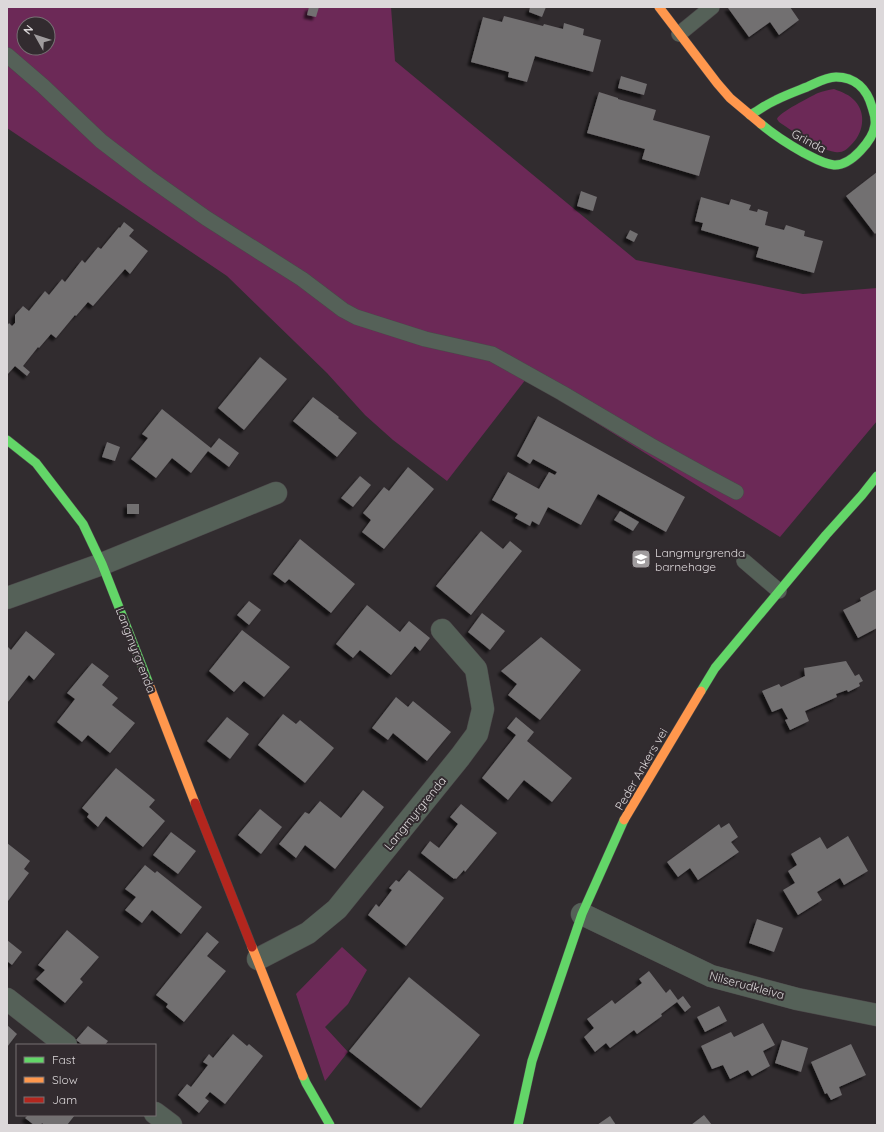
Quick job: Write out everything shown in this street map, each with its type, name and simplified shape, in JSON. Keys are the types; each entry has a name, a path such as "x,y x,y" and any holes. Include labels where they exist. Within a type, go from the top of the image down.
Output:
{"street":[{"name":"Grinda","path":"659,7 730,98 750,115 779,139 821,162 836,165 846,162 855,156 867,143 875,126 874,111 870,98 862,87 845,78 834,77 820,81 776,100 750,115"},
{"name":"Langmyrgrenda","path":"7,440 36,463 83,524 102,564 306,1083 330,1125"},
{"name":"Peder Ankers vei","path":"518,1125 532,1061 582,914 625,819 715,668 826,535 870,497 877,476"},
{"path":"7,598 102,564 276,493"},
{"name":"Langmyrgrenda","path":"258,959 308,933 337,909 477,734 483,709 476,669 442,630"},
{"name":"Nilserudkleiva","path":"582,914 711,976 797,999 877,1015"},
{"path":"7,999 65,1044"},
{"path":"156,1114 171,1125"}],"lane":[{"path":"679,34 712,7"},
{"path":"7,55 107,145 148,177 206,218 302,279 343,310 356,317 394,330 425,339 492,354 562,392 662,452 736,492"},
{"path":"744,561 779,591"}],"shaded area":[{"path":"7,7 391,7 395,61 636,260 803,294 877,288 877,421 780,537 526,379 447,481 393,440 365,415 327,373 227,276 7,128"},
{"path":"834,89 853,99 859,106 862,118 861,130 851,145 844,151 835,152 813,144 779,122 777,119 789,109 820,92"},
{"path":"342,947 367,970 348,1004 325,1027 348,1052 325,1081 296,994"}],"building":[{"path":"309,7 319,7 316,17 307,15"},
{"path":"530,7 546,7 542,17 529,12"},
{"path":"790,7 799,20 779,35 770,22 749,37 728,8"},
{"path":"504,16 543,26 544,24 563,29 564,23 584,29 583,35 601,40 593,72 535,56 527,82 508,77 509,72 471,62 483,17 502,22"},
{"path":"621,76 647,84 644,95 618,88"},
{"path":"599,92 656,110 653,120 710,136 699,176 642,159 645,149 587,133"},
{"path":"877,172 877,232 875,234 846,196"},
{"path":"581,191 597,197 593,211 577,206"},
{"path":"701,197 729,205 731,199 751,205 749,210 757,212 758,209 768,212 765,225 784,230 786,225 805,231 804,236 823,241 814,273 756,257 759,247 701,230 703,223 695,221"},
{"path":"124,222 134,230 129,236 148,251 130,274 125,269 93,306 88,302 56,338 51,334 39,348 38,347 23,366 30,372 27,376 15,366 7,375 7,326 9,323 12,326 15,323 15,315 23,306 29,311 45,291 49,295 62,279 65,282 82,260 85,263 98,247 101,249"},
{"path":"630,230 638,234 634,242 626,238"},
{"path":"260,357 287,379 244,430 218,408"},
{"path":"313,397 357,433 337,457 293,421"},
{"path":"162,409 211,448 219,438 239,453 229,467 208,451 191,473 172,458 156,478 131,459 148,438 142,434"},
{"path":"538,416 685,497 666,532 598,494 581,525 548,507 539,525 532,521 530,526 515,518 518,514 492,500 508,472 539,489 549,472 555,475 557,472 533,459 530,464 517,456"},
{"path":"107,442 120,447 115,461 102,457"},
{"path":"408,467 434,489 384,549 362,532 371,520 363,513 384,487 389,491"},
{"path":"360,476 371,485 353,507 341,498"},
{"path":"127,504 139,504 139,514 127,514"},
{"path":"620,511 639,522 633,531 614,520"},
{"path":"481,531 503,549 510,541 522,551 471,615 436,586"},
{"path":"300,539 355,584 331,613 289,579 285,583 273,574"},
{"path":"877,589 877,628 858,638 843,610 861,601 860,598"},
{"path":"249,601 261,610 249,625 237,615"},
{"path":"367,605 400,632 409,621 430,638 420,651 415,646 391,675 360,650 353,658 336,644"},
{"path":"482,613 505,631 490,650 468,632"},
{"path":"242,630 290,667 264,697 244,681 234,692 209,671"},
{"path":"26,631 55,654 34,680 29,675 7,703 7,646 11,650"},
{"path":"541,637 581,670 540,720 508,695 517,684 501,671"},
{"path":"846,661 855,676 859,674 863,681 859,683 860,686 848,692 847,690 836,694 837,697 805,711 809,721 790,730 785,720 788,719 782,708 772,712 762,691 779,684 781,687 805,676 804,668"},
{"path":"92,663 109,676 102,685 118,698 112,705 135,723 110,753 88,735 82,742 57,722 75,699 67,693"},
{"path":"396,697 408,707 413,701 451,732 427,761 393,733 388,740 372,728"},
{"path":"283,714 296,724 300,720 334,748 305,783 258,745"},
{"path":"227,717 249,734 230,759 207,741"},
{"path":"516,717 534,732 527,741 572,778 552,802 524,780 508,800 482,778 516,735 507,728"},
{"path":"116,768 155,800 149,807 165,821 143,847 106,816 98,827 87,817 89,814 82,808"},
{"path":"363,790 384,807 335,869 305,845 296,858 279,844 305,812 309,814 320,801 341,818"},
{"path":"461,804 497,833 465,872 464,870 456,879 454,879 421,853 430,841 439,848 458,824 450,817"},
{"path":"260,809 282,827 261,854 238,835"},
{"path":"729,823 738,837 731,842 739,852 698,880 690,868 678,877 667,862 719,824 721,828"},
{"path":"171,832 196,851 178,874 153,855"},
{"path":"848,836 868,871 844,885 840,878 817,892 822,900 798,915 783,890 795,883 788,871 797,865 791,854 820,837 827,849"},
{"path":"7,843 30,861 24,869 29,873 8,901 7,900"},
{"path":"145,865 155,873 157,871 202,907 181,934 152,910 142,923 125,910 136,897 125,889"},
{"path":"409,870 444,898 406,946 368,915 376,904 379,907 392,890 389,888 396,880 399,882"},
{"path":"757,919 783,928 774,952 749,943"},
{"path":"67,930 99,957 80,979 83,982 65,1003 36,979 45,970 38,965"},
{"path":"207,932 219,942 207,956 226,971 184,1022 166,1007 168,1004 156,995"},
{"path":"7,940 22,952 12,965 7,961"},
{"path":"649,971 666,993 670,989 678,1000 683,996 691,1007 685,1012 677,1002 661,1014 662,1016 637,1034 634,1030 610,1048 606,1043 595,1052 584,1037 594,1028 587,1019 612,1000 615,1004 642,983 639,979"},
{"path":"409,977 480,1035 421,1108 349,1051"},
{"path":"719,1006 727,1021 705,1032 697,1017"},
{"path":"763,1023 775,1045 763,1051 770,1066 752,1076 748,1070 730,1079 723,1065 712,1069 701,1046 731,1032 734,1037"},
{"path":"7,1025 17,1034 7,1047"},
{"path":"88,1026 108,1041 106,1044 82,1044 76,1040"},
{"path":"233,1034 247,1046 249,1044 263,1056 225,1104 210,1092 205,1098 209,1101 199,1113 178,1095 187,1084 191,1087 208,1065 203,1062 209,1054 213,1058"},
{"path":"782,1040 808,1048 801,1072 775,1063"},
{"path":"851,1044 866,1075 839,1087 842,1095 831,1100 827,1093 825,1094 811,1062"},
{"path":"704,1115 712,1125 691,1125"},
{"path":"27,1116 74,1116 67,1125 44,1125 42,1123 41,1125 34,1125 25,1118"},
{"path":"610,1116 616,1125 597,1125"}],"traffic: fast":[{"path":"750,115 769,103 784,96 825,79 836,77 849,79 859,85 870,101 875,120 873,131 866,145 854,157 841,164 834,165 822,162 804,153 782,140 761,124"},
{"path":"7,440 36,463 83,524 102,564 149,684"},
{"path":"701,691 715,668 877,476"},
{"path":"518,1125 532,1061 582,914 624,820"},
{"path":"303,1076 330,1125"}],"traffic: slow":[{"path":"659,7 730,98 761,124"},
{"path":"149,684 195,803"},
{"path":"624,820 701,691"},
{"path":"252,947 303,1076"}],"traffic: jam":[{"path":"195,803 252,947"}],"place":[{"name":"Langmyrgrenda barnehage","path":"641,559"}]}
